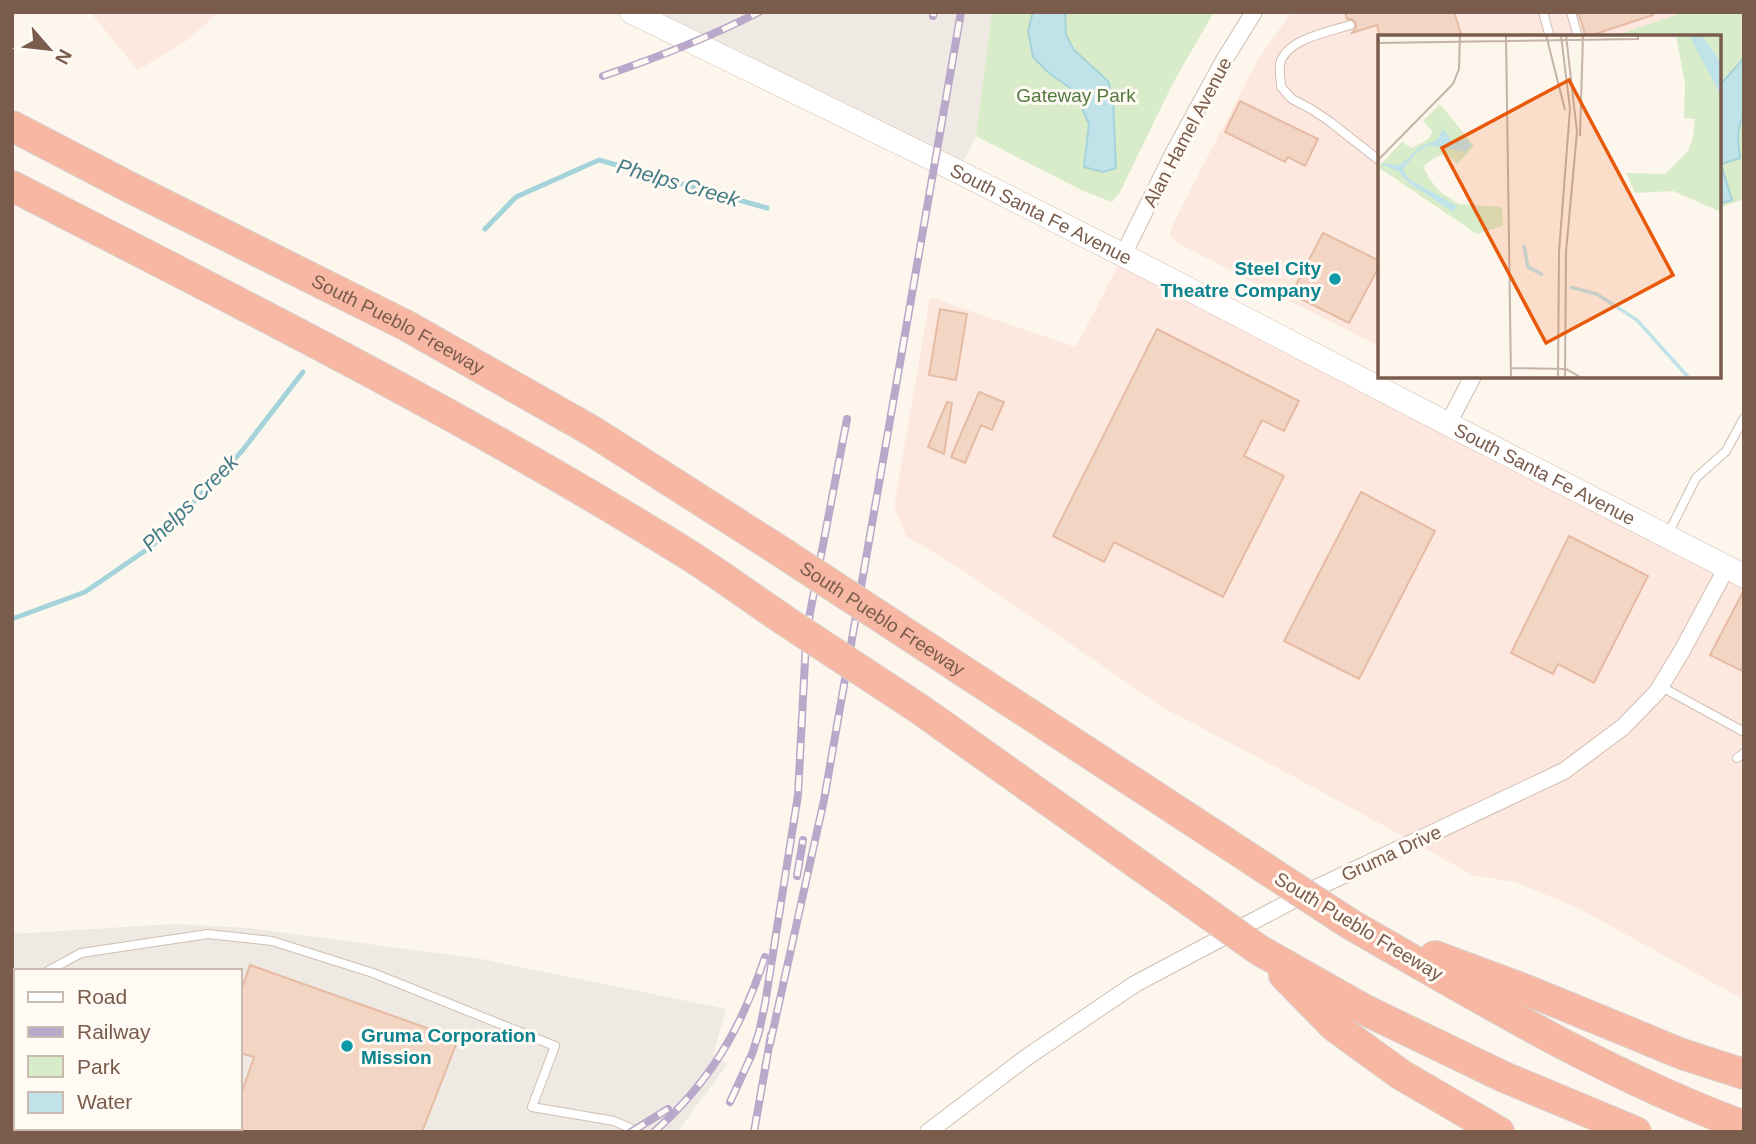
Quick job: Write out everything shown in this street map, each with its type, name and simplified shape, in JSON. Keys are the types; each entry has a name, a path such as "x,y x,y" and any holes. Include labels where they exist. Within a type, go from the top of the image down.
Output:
{"highway":[{"name":"South Pueblo Freeway","path":"12,126 407,326 592,430 1350,924 1549,1038 1661,1093 1744,1126"},
{"path":"12,186 320,344 562,478 694,558 918,708 1259,950 1377,1015 1504,1077 1636,1132"},
{"path":"1350,924 1682,1054 1744,1074"},
{"path":"1259,950 1334,1026 1400,1074 1499,1132"}],"main road":[{"name":"South Santa Fe Avenue","path":"631,12 1124,255 1735,572"}],"street":[{"name":"Alan Hamel Avenue","path":"1124,255 1174,152 1223,62 1254,12"},
{"path":"1448,425 1473,378"},
{"name":"Gruma Drive","path":"928,1132 1027,1057 1135,984 1314,890 1564,771 1623,727 1660,686 1735,572"}],"lane":[{"path":"1543,12 1549,35"},
{"path":"1571,12 1577,35"},
{"path":"1350,25 1298,42 1287,51 1280,64 1281,87 1292,99 1311,108 1378,159"},
{"path":"1667,536 1696,478 1726,451 1744,418"},
{"path":"1660,686 1744,732"},
{"path":"52,969 81,953 208,934 272,941 373,973 555,1046 532,1107 614,1121 639,1132"}],"shaded area":[{"path":"90,12 219,12 186,41 138,70"},
{"path":"631,12 992,12 976,136 959,172"},
{"path":"1292,12 1685,12 1616,35 1378,35 1378,346 1175,242 1170,235 1174,222 1258,59"},
{"path":"1123,255 1744,576 1744,1000 1578,908 1515,882 1473,875 1164,708 961,569 906,536 894,507 930,297 1075,347"},
{"path":"174,924 249,928 481,959 726,1009 713,1056 728,1064 677,1132 12,1132 12,934"}],"green space":[{"name":"Gateway Park","path":"992,12 1214,12 1173,83 1120,192 1112,202 1083,191 976,136"},
{"path":"1685,12 1744,12 1744,199 1721,207 1721,35 1616,35"}],"water":[{"path":"1033,12 1065,12 1066,35 1074,50 1108,81 1113,98 1116,168 1103,172 1084,167 1089,124 1069,87 1050,74 1033,57 1028,31"},
{"path":"1744,58 1744,116 1738,136 1740,158 1721,164 1721,84"},
{"path":"1721,164 1732,200 1721,203"}],"building":[{"path":"1345,12 1454,12 1461,35 1380,35 1377,25 1352,33 1356,23 1347,19"},
{"path":"1578,12 1652,12 1653,15 1592,35 1585,35"},
{"path":"1240,101 1318,139 1305,166 1288,157 1285,162 1225,132"},
{"name":"Steel City Theatre Company","path":"1323,233 1378,260 1378,269 1349,323 1291,294"},
{"path":"940,309 967,314 956,380 929,375"},
{"path":"1157,329 1299,401 1284,431 1262,420 1244,456 1284,476 1223,597 1114,542 1104,562 1053,536"},
{"path":"979,392 1004,402 992,430 981,425 965,463 951,457"},
{"path":"947,402 952,403 944,454 928,447"},
{"path":"1361,492 1435,531 1359,679 1284,641"},
{"path":"1569,536 1648,576 1594,683 1558,664 1553,674 1511,653"},
{"path":"1744,590 1744,672 1710,655"},
{"name":"Gruma Corporation Mission","path":"250,965 458,1039 422,1132 240,1132 242,1092 254,1057 242,1054 242,988"}],"waterway":[{"name":"Phelps Creek","path":"485,229 516,197 599,160 767,208"},
{"name":"Phelps Creek","path":"12,619 85,592 152,546 242,451 303,372"}],"railway":[{"path":"603,76 682,47 759,12"},
{"path":"933,16 934,12"},
{"path":"770,1044 824,800 961,12"},
{"path":"730,1102 752,1054 765,1004 798,795 806,641 847,419"},
{"path":"797,876 803,840"},
{"path":"654,1132 692,1093 722,1052 746,1008 765,957"},
{"path":"754,1132 771,1035"},
{"path":"631,1132 668,1109"}],"place":[{"name":"Steel City Theatre Company","path":"1335,279"},
{"name":"Gruma Corporation Mission","path":"347,1046"}]}
